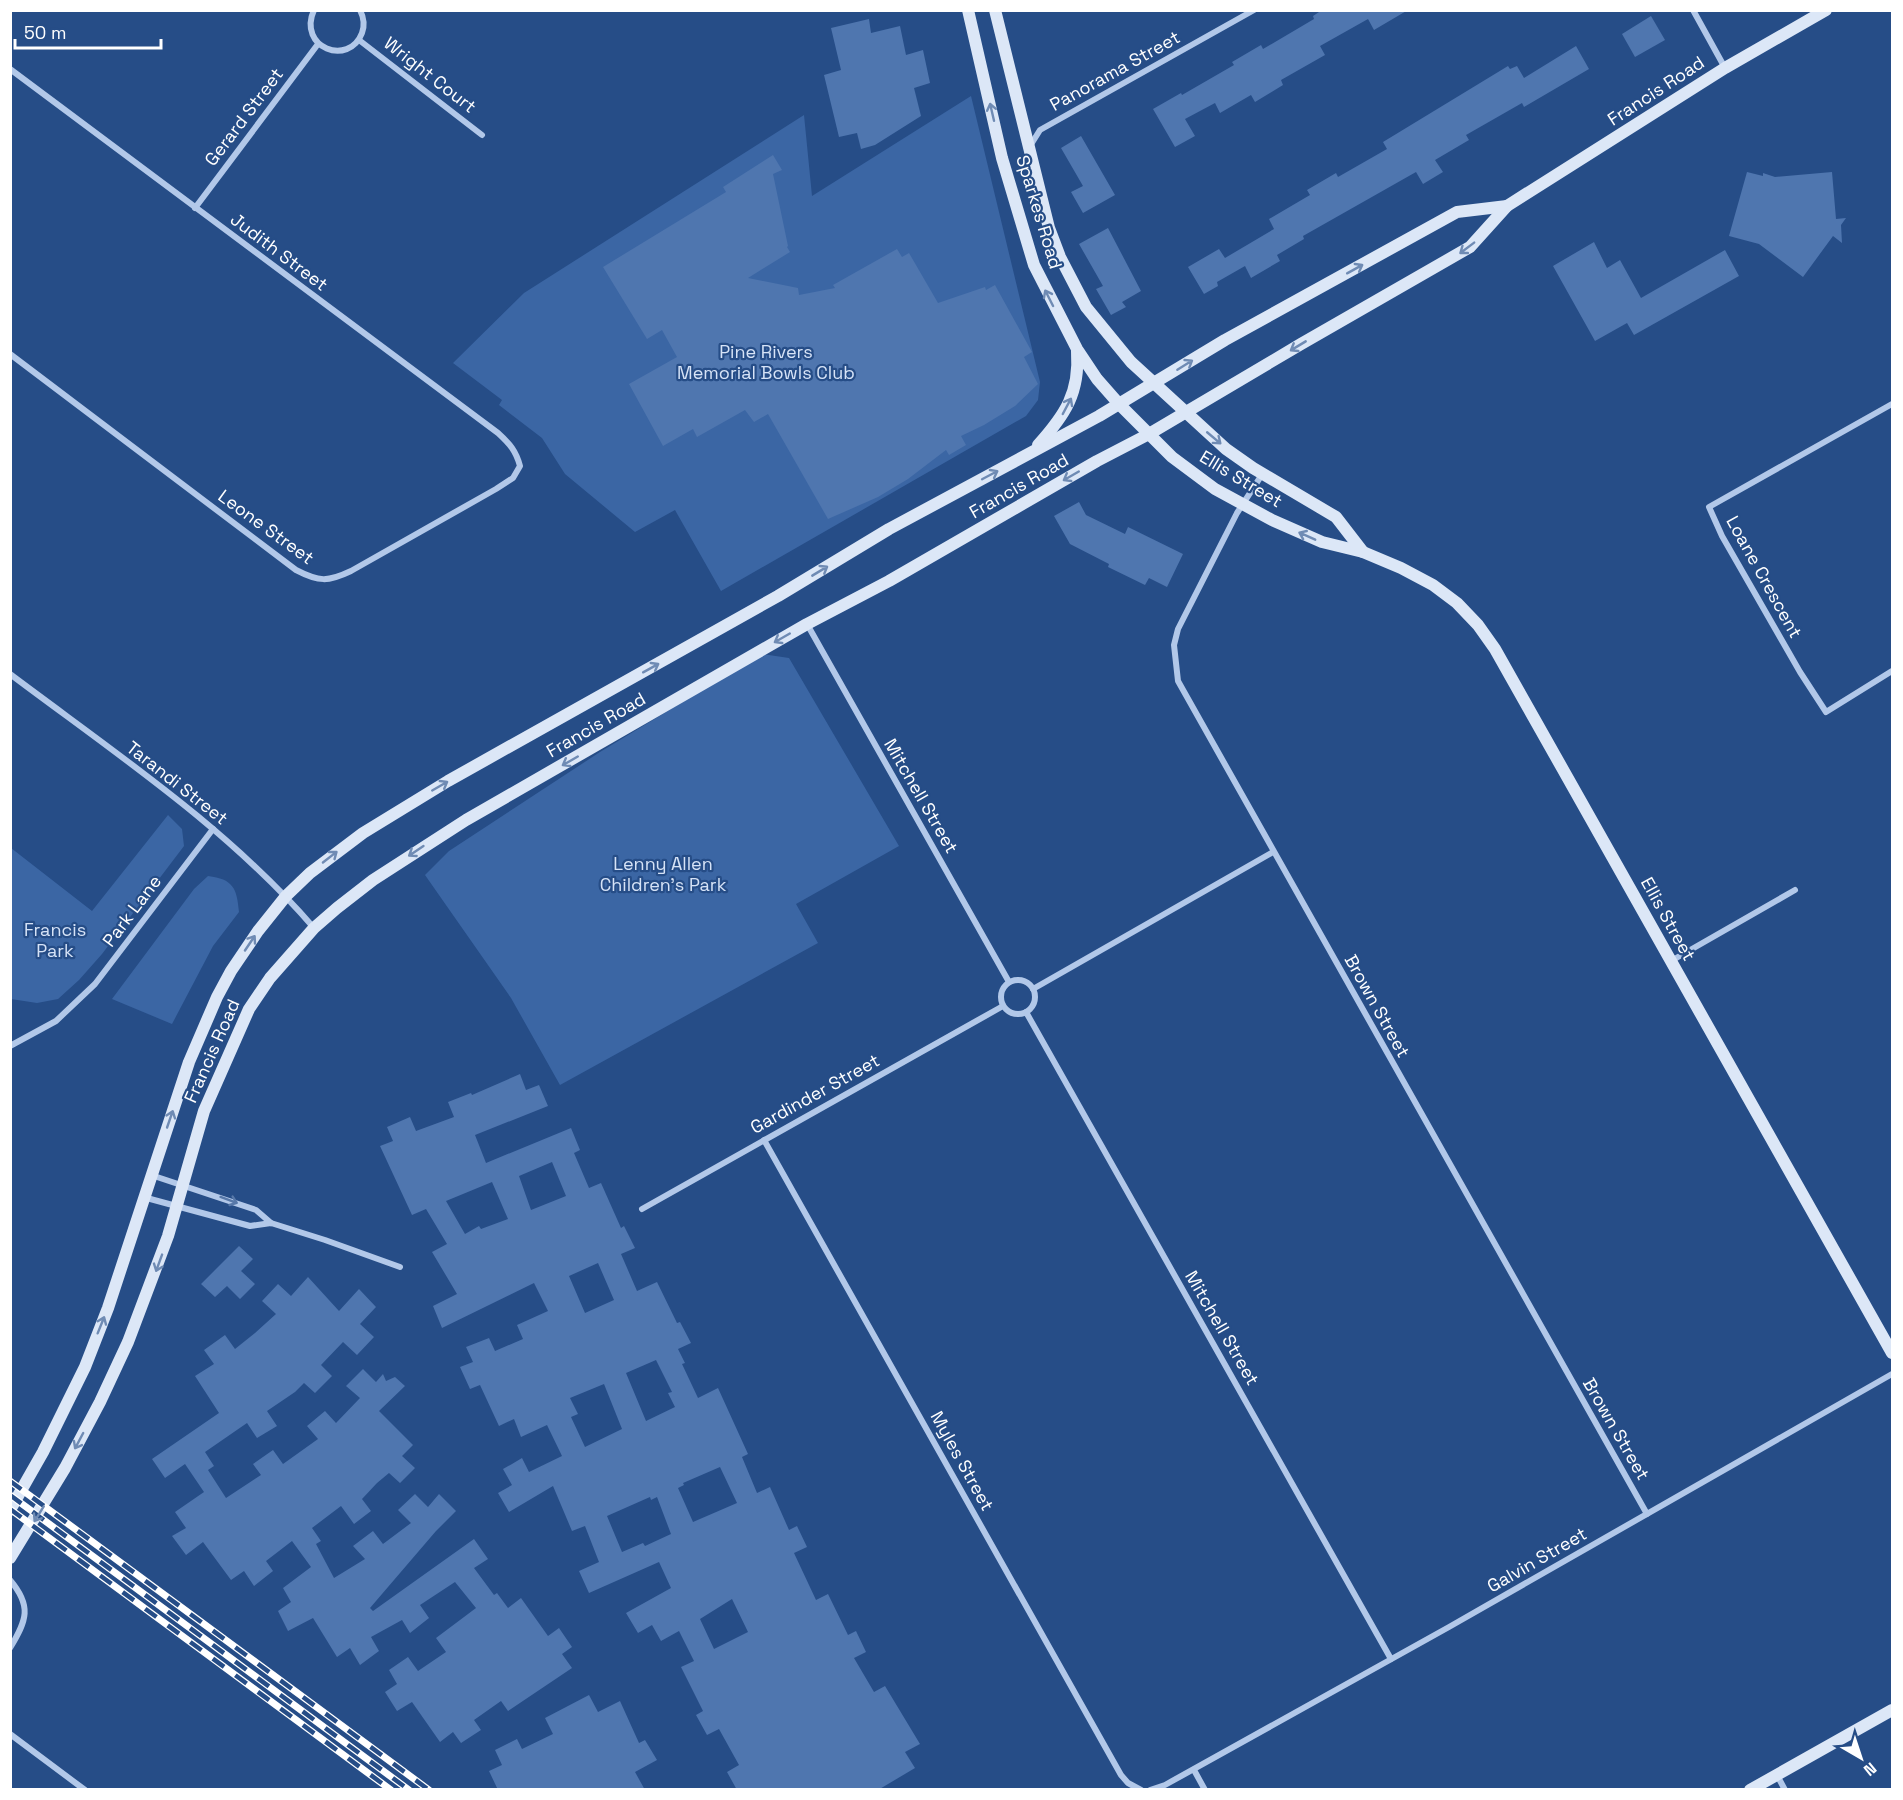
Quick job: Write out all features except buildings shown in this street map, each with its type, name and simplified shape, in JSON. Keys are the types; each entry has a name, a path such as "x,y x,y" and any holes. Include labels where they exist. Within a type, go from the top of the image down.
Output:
{"main road":[{"name":"Sparkes Road","path":"968,10 1002,158 1034,265 1077,349 1097,379 1119,404"},
{"name":"Sparkes Road","path":"995,10 1049,228 1060,257 1086,307 1131,362 1156,383"},
{"name":"Francis Road","path":"10,1558 65,1468 128,1342 177,1208 204,1111 249,1009 270,978 314,928 373,880 466,819 807,624 937,554 1097,461 1186,413 1470,247 1507,206 1725,68 1826,10"},
{"name":"Francis Road","path":"10,1510 43,1452 85,1367 108,1308 189,1062 217,997 231,971 258,931 286,896 309,873 390,816 778,596 889,529 1032,453 1156,383 1225,340 1457,212 1507,206"},
{"path":"1032,453 1059,421 1072,398 1077,381 1077,349"},
{"name":"Ellis Street","path":"1156,383 1226,448 1336,517 1363,552"},
{"name":"Ellis Street","path":"1119,404 1172,457 1242,504 1322,542 1363,552 1401,568 1433,585 1457,603 1478,625 1495,649 1893,1353"},
{"path":"1750,1790 1893,1710"}],"street":[{"path":"314,10 310,20 311,33 318,44 332,51 347,49 359,40 364,27 360,10"},
{"name":"Panorama Street","path":"1030,147 1040,130 1254,10"},
{"path":"1693,10 1725,68"},
{"name":"Wright Court","path":"359,40 482,135"},
{"name":"Gerard Street","path":"195,208 318,44"},
{"name":"Judith Street","path":"10,69 498,434 512,445 518,455 520,466"},
{"name":"Leone Street","path":"10,354 296,570 322,580 335,578 351,571 496,489 513,478 520,466"},
{"name":"Loane Crescent","path":"1893,404 1709,507 1733,556 1800,672 1826,712 1893,671"},
{"name":"Brown Street","path":"1263,473 1242,504 1186,611 1174,645 1178,681 1647,1514"},
{"name":"Mitchell Street","path":"807,624 1009,982"},
{"name":"Tarandi Street","path":"10,674 213,829 286,896 314,928"},
{"name":"Park Lane","path":"10,1046 56,1021 95,984 213,829"},
{"path":"1033,989 1273,852"},
{"path":"1671,961 1795,891"},
{"path":"1020,980 1029,984 1033,989 1035,999 1026,1012 1015,1014 1003,1006 1002,990 1009,982 1020,980"},
{"name":"Gardinder Street","path":"642,1209 1003,1006"},
{"name":"Mitchell Street","path":"1026,1012 1391,1659"},
{"name":"Myles Street","path":"764,1140 1121,1775 1128,1783 1141,1790"},
{"path":"151,1175 256,1210 271,1223 400,1267"},
{"path":"143,1197 250,1226 271,1223"},
{"name":"Galvin Street","path":"1194,1770 1893,1374"},
{"path":"10,1580 22,1594 27,1608 23,1625 10,1648"},
{"path":"10,1734 85,1790"},
{"path":"1150,1790 1194,1770 1205,1790"},
{"path":"1776,1775 1785,1790"}],"green space":[{"name":"Pine Rivers Memorial Bowls Club","path":"971,96 1040,382 1038,400 1026,416 721,591 675,510 635,532 565,474 542,438 499,405 502,400 453,363 524,293 804,115 812,196"},
{"name":"Lenny Allen Children's Park","path":"762,654 789,658 899,846 796,904 818,943 560,1085 511,998 425,875 449,851 600,752"},
{"name":"Francis Park","path":"168,815 182,829 184,846 102,954 58,999 37,1003 11,999 11,848 92,911"},
{"path":"208,876 228,882 232,886 237,897 239,912 213,946 172,1024 112,999 194,889"}],"railway":[{"path":"10,1481 429,1790"},
{"path":"10,1495 409,1790"},
{"path":"10,1509 391,1790"}]}
